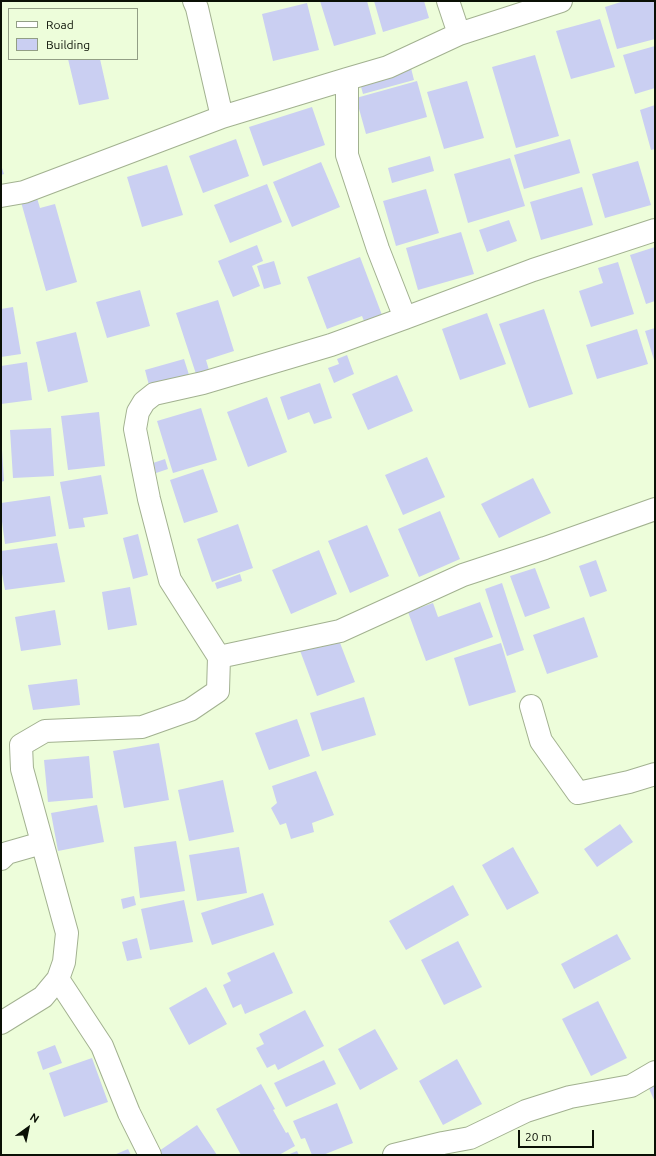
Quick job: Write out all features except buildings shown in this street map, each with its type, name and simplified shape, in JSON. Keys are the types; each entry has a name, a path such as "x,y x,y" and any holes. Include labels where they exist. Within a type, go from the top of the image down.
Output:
{"street":[{"path":"194,1 197,8 222,117"},
{"path":"448,1 459,34"},
{"path":"1,196 24,192 222,117 346,78 388,67 459,34 560,1"},
{"path":"346,78 347,155 378,249 406,318"},
{"path":"1,1024 43,998 58,979 64,962 67,933 22,769 21,744 45,732 142,726 190,710 218,691 219,657 170,580 149,499 135,429 138,412 144,402 154,394 203,383 331,345 533,270 655,230"},
{"path":"219,657 340,631 463,575 655,510"},
{"path":"531,706 541,741 578,792 629,782 655,774"},
{"path":"1,858 7,853 42,843"},
{"path":"58,979 102,1046 130,1113 150,1155"},
{"path":"394,1155 470,1138 526,1111 570,1097 631,1086 655,1072"}]}
